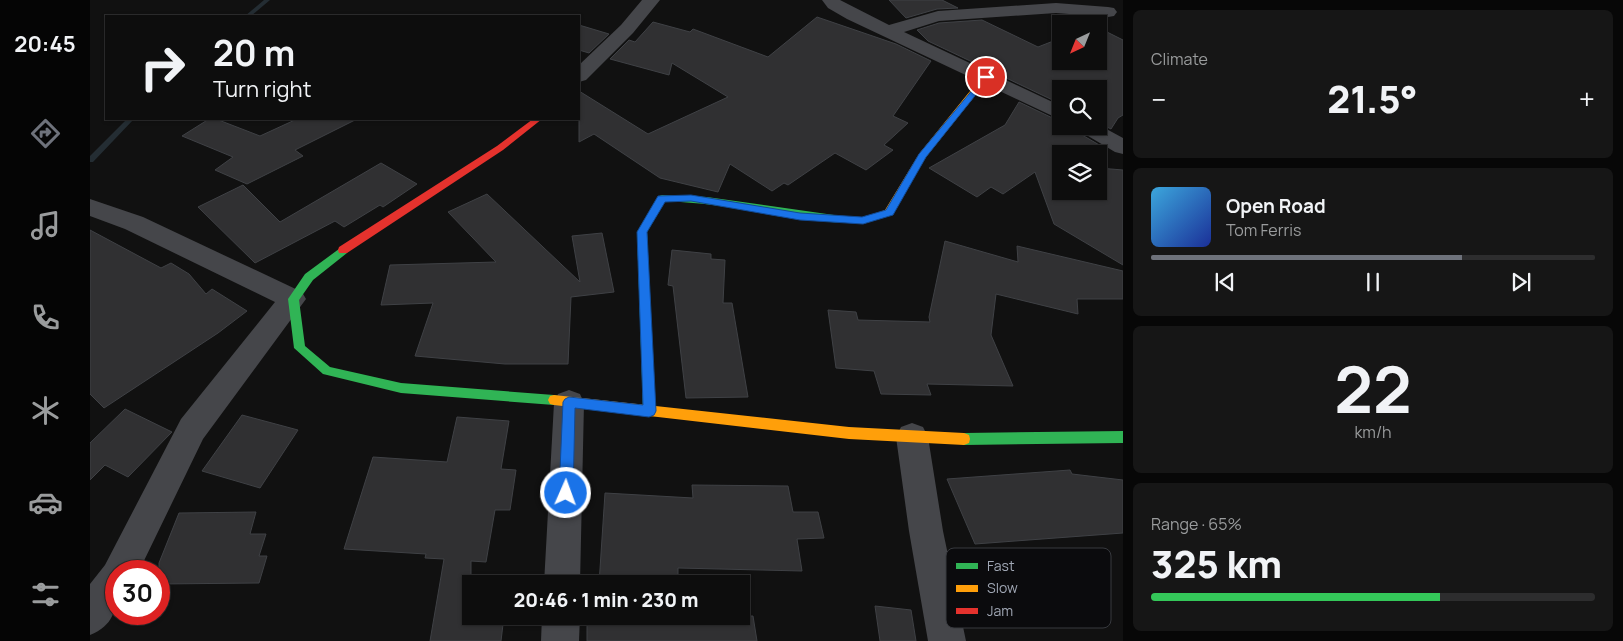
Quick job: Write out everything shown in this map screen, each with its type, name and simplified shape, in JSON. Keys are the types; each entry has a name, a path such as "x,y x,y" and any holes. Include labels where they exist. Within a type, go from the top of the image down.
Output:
{"street":[{"path":"580,75 627,29 651,0"},
{"path":"827,2 1052,110"},
{"path":"888,31 938,16 1056,8 1116,11"},
{"path":"649,411 642,232 662,198 691,198 800,216 863,221 889,212 922,156 986,77"},
{"path":"126,560 192,429 294,299 309,277 338,253 500,148 537,120"},
{"path":"1101,135 1123,147"},
{"path":"90,208 134,223 294,299"},
{"path":"294,299 300,348 327,370 401,388 520,396 850,432 940,439 1123,437"},
{"path":"562,575 569,402"},
{"path":"912,437 926,531 947,641"},
{"path":"90,616 105,594"},
{"path":"560,641 561,625"}],"building":[{"path":"889,0 942,0 958,8 937,9 906,18"},
{"path":"817,17 896,44 931,61 893,116 908,123 884,145 893,150 866,170 835,153 788,185 784,183 772,191 730,164 718,192 660,178 594,134 579,142 580,92 648,134 728,97 672,63 669,75 610,59 629,40 635,42 653,22 690,32 693,29 768,57"},
{"path":"982,20 1038,47 1052,42 1052,70 1108,70 1108,32 1123,40 1123,115 1118,118 1111,129 1107,127 1107,80 1052,80 1052,100 928,41 917,30 939,23"},
{"path":"580,25 609,34 589,53 580,50"},
{"path":"1019,102 1052,118 1052,135 1082,135 1099,145 1052,145 1052,200 1107,200 1107,169 1123,170 1123,265 1054,224 1035,172 1003,194 991,187 977,197 929,168 1005,125"},
{"path":"207,120 219,120 260,136 295,120 355,120 295,150 303,156 247,184 215,170 233,157 182,136"},
{"path":"381,163 417,184 383,207 380,205 344,227 335,221 255,263 198,207 243,185 280,222"},
{"path":"487,194 580,282 572,236 602,233 614,292 571,297 568,364 505,364 415,356 433,303 381,305 390,265 496,262 448,212"},
{"path":"90,230 161,268 171,263 189,274 206,294 212,289 247,311 218,333 104,408 90,394"},
{"path":"945,241 1018,262 1017,246 1123,271 1123,299 1077,299 1078,314 996,294 991,335 1013,386 927,384 931,395 881,394 874,371 836,368 828,310 856,312 858,320 930,322 929,317"},
{"path":"672,250 711,254 711,259 725,260 723,303 732,303 748,397 686,398 673,286 668,285"},
{"path":"125,409 172,432 128,477 105,465 90,480 90,443"},
{"path":"242,415 298,430 260,488 202,471"},
{"path":"457,417 509,421 501,469 516,470 510,510 495,510 486,562 471,561 471,575 462,575 462,625 503,625 501,641 430,641 444,559 425,558 426,554 344,549 373,457 447,462"},
{"path":"1070,470 1072,474 1123,480 1123,533 975,544 947,479"},
{"path":"692,485 788,486 793,512 818,512 824,538 797,539 802,571 678,568 678,575 600,575 605,493 693,498"},
{"path":"256,512 250,534 266,534 259,556 267,556 259,583 170,584 170,560 160,560 179,513"},
{"path":"875,606 911,610 916,641 880,641"},
{"path":"750,616 753,616 757,641 587,641 587,625 750,625"}],"waterway":[{"path":"249,15 267,0"},
{"path":"90,160 130,120"}],"traffic: fast":[{"path":"649,411 642,232 662,198 707,201 841,219"},
{"path":"343,250 309,277 293,299 300,348 327,371 401,388 554,400"},
{"path":"964,439 1123,437"}],"traffic: slow":[{"path":"841,219 863,221 889,212 922,156 986,77"},
{"path":"554,400 849,433 964,439"}],"traffic: jam":[{"path":"343,250 500,148 537,120"}],"route":[{"path":"566,493 569,402 649,411 642,232 662,198 691,198 800,216 863,221 889,212 922,156 986,77"}]}
